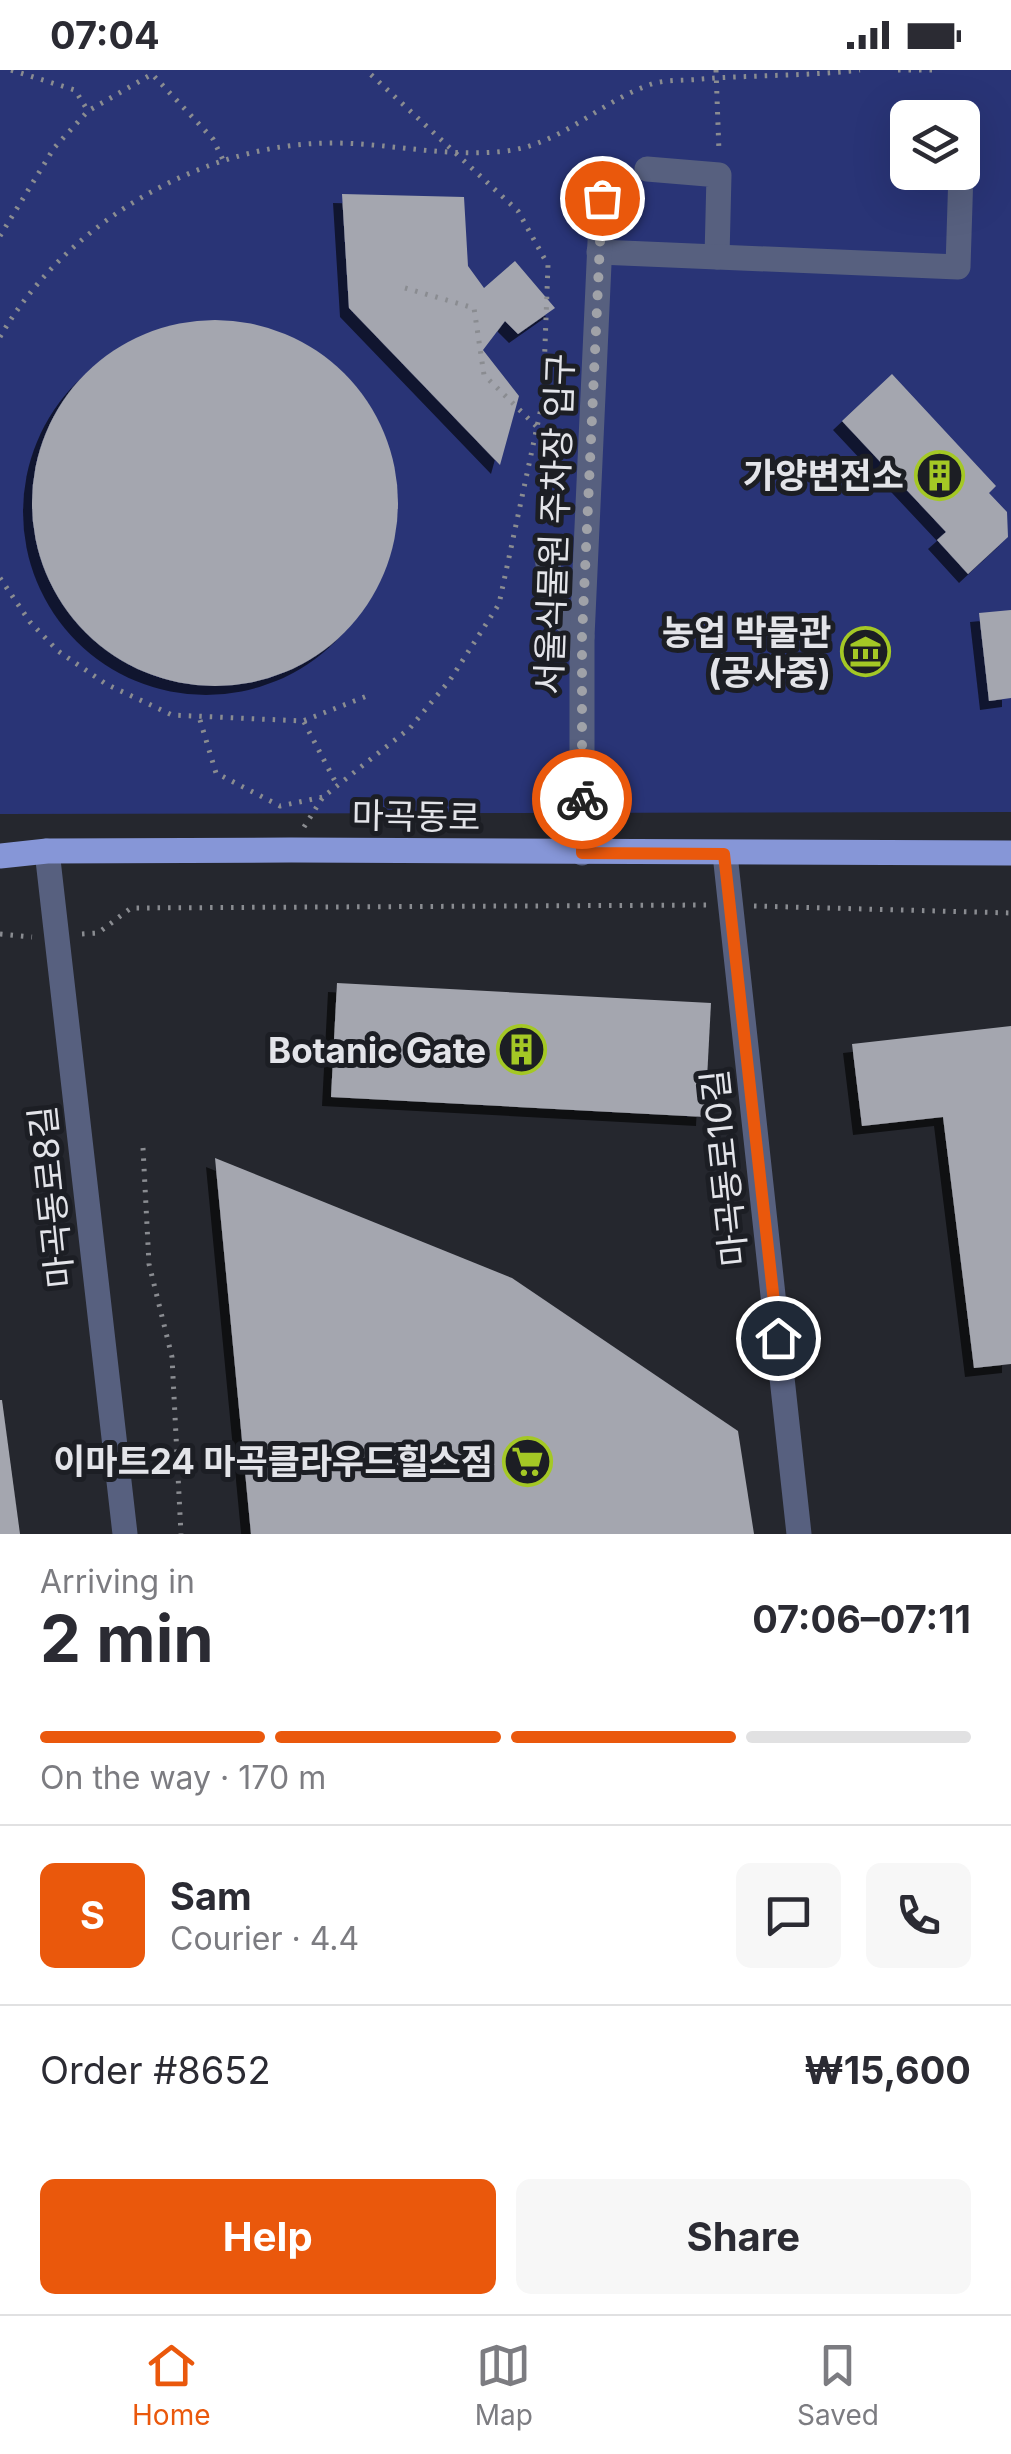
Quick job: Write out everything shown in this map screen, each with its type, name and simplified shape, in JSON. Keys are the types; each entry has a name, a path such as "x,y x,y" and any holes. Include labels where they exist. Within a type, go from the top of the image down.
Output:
{"main road":[{"name":"마곡동로","path":"0,856 47,851 290,850 1011,854"}],"street":[{"path":"646,169 719,174 717,256"},
{"path":"599,252 958,266 960,190"},
{"name":"서울식물원 주차장 입구","path":"582,853 582,637 602,198"},
{"path":"547,558 556,611 582,637"},
{"name":"마곡동로8길","path":"47,851 125,1534"},
{"name":"마곡동로10길","path":"724,854 799,1534"}],"path":[{"path":"11,70 75,90 88,111"},
{"path":"290,850 323,797 410,728 450,680 499,604 543,400 548,265 518,211 462,154 366,70"},
{"path":"716,70 719,174"},
{"path":"0,338 39,282 103,222 156,190 224,162 287,146 333,143 462,154 510,150 557,138 651,84 860,70"},
{"path":"898,70 932,70"},
{"path":"0,236 45,160 88,111 152,74 213,139 224,162"},
{"path":"405,288 474,308 484,376 538,428"},
{"path":"0,578 30,622 58,652 106,684 172,715 200,720 303,721 367,696"},
{"path":"200,720 216,772 280,806 323,797"},
{"path":"303,721 337,786"},
{"path":"0,934 24,938 98,933 131,908 730,906 1011,913"},
{"path":"143,1148 149,1264 172,1357 181,1534"}],"shaded area":[{"path":"0,70 1011,70 1011,812 0,814"}],"building":[{"path":"342,194 464,197 468,266 484,288 515,261 555,308 518,334 505,321 483,350 519,396 500,465 349,308"},
{"path":"215,320 251,324 285,334 316,351 344,374 367,402 384,433 394,467 398,503 394,539 384,573 367,604 344,632 316,655 285,672 251,682 215,686 179,682 145,672 114,655 86,632 63,604 46,573 36,539 32,503 36,467 46,433 63,402 86,374 114,351 145,334 179,324"},
{"name":"가양변전소","path":"892,374 996,486 989,493 1007,512 1008,537 968,574 937,540 946,532 842,421"},
{"path":"1011,610 1011,698 989,701 979,613"},
{"name":"Botanic Gate","path":"337,983 711,1003 705,1117 331,1097"},
{"path":"1011,1026 1011,1364 974,1368 943,1117 862,1126 852,1044"},
{"path":"215,1158 512,1278 738,1431 754,1534 251,1534"},
{"path":"2,1400 20,1534 0,1534"}],"way so far":[{"path":"582,799 582,637 602,198"}],"place":[{"name":"가양변전소","path":"939,475"},
{"name":"농업 박물관 (공사중)","path":"866,652"},
{"name":"Botanic Gate","path":"521,1050"},
{"name":"이마트24 마곡클라우드힐스점","path":"528,1461"}],"route":[{"path":"582,799 582,853 724,854 778,1338"}]}
